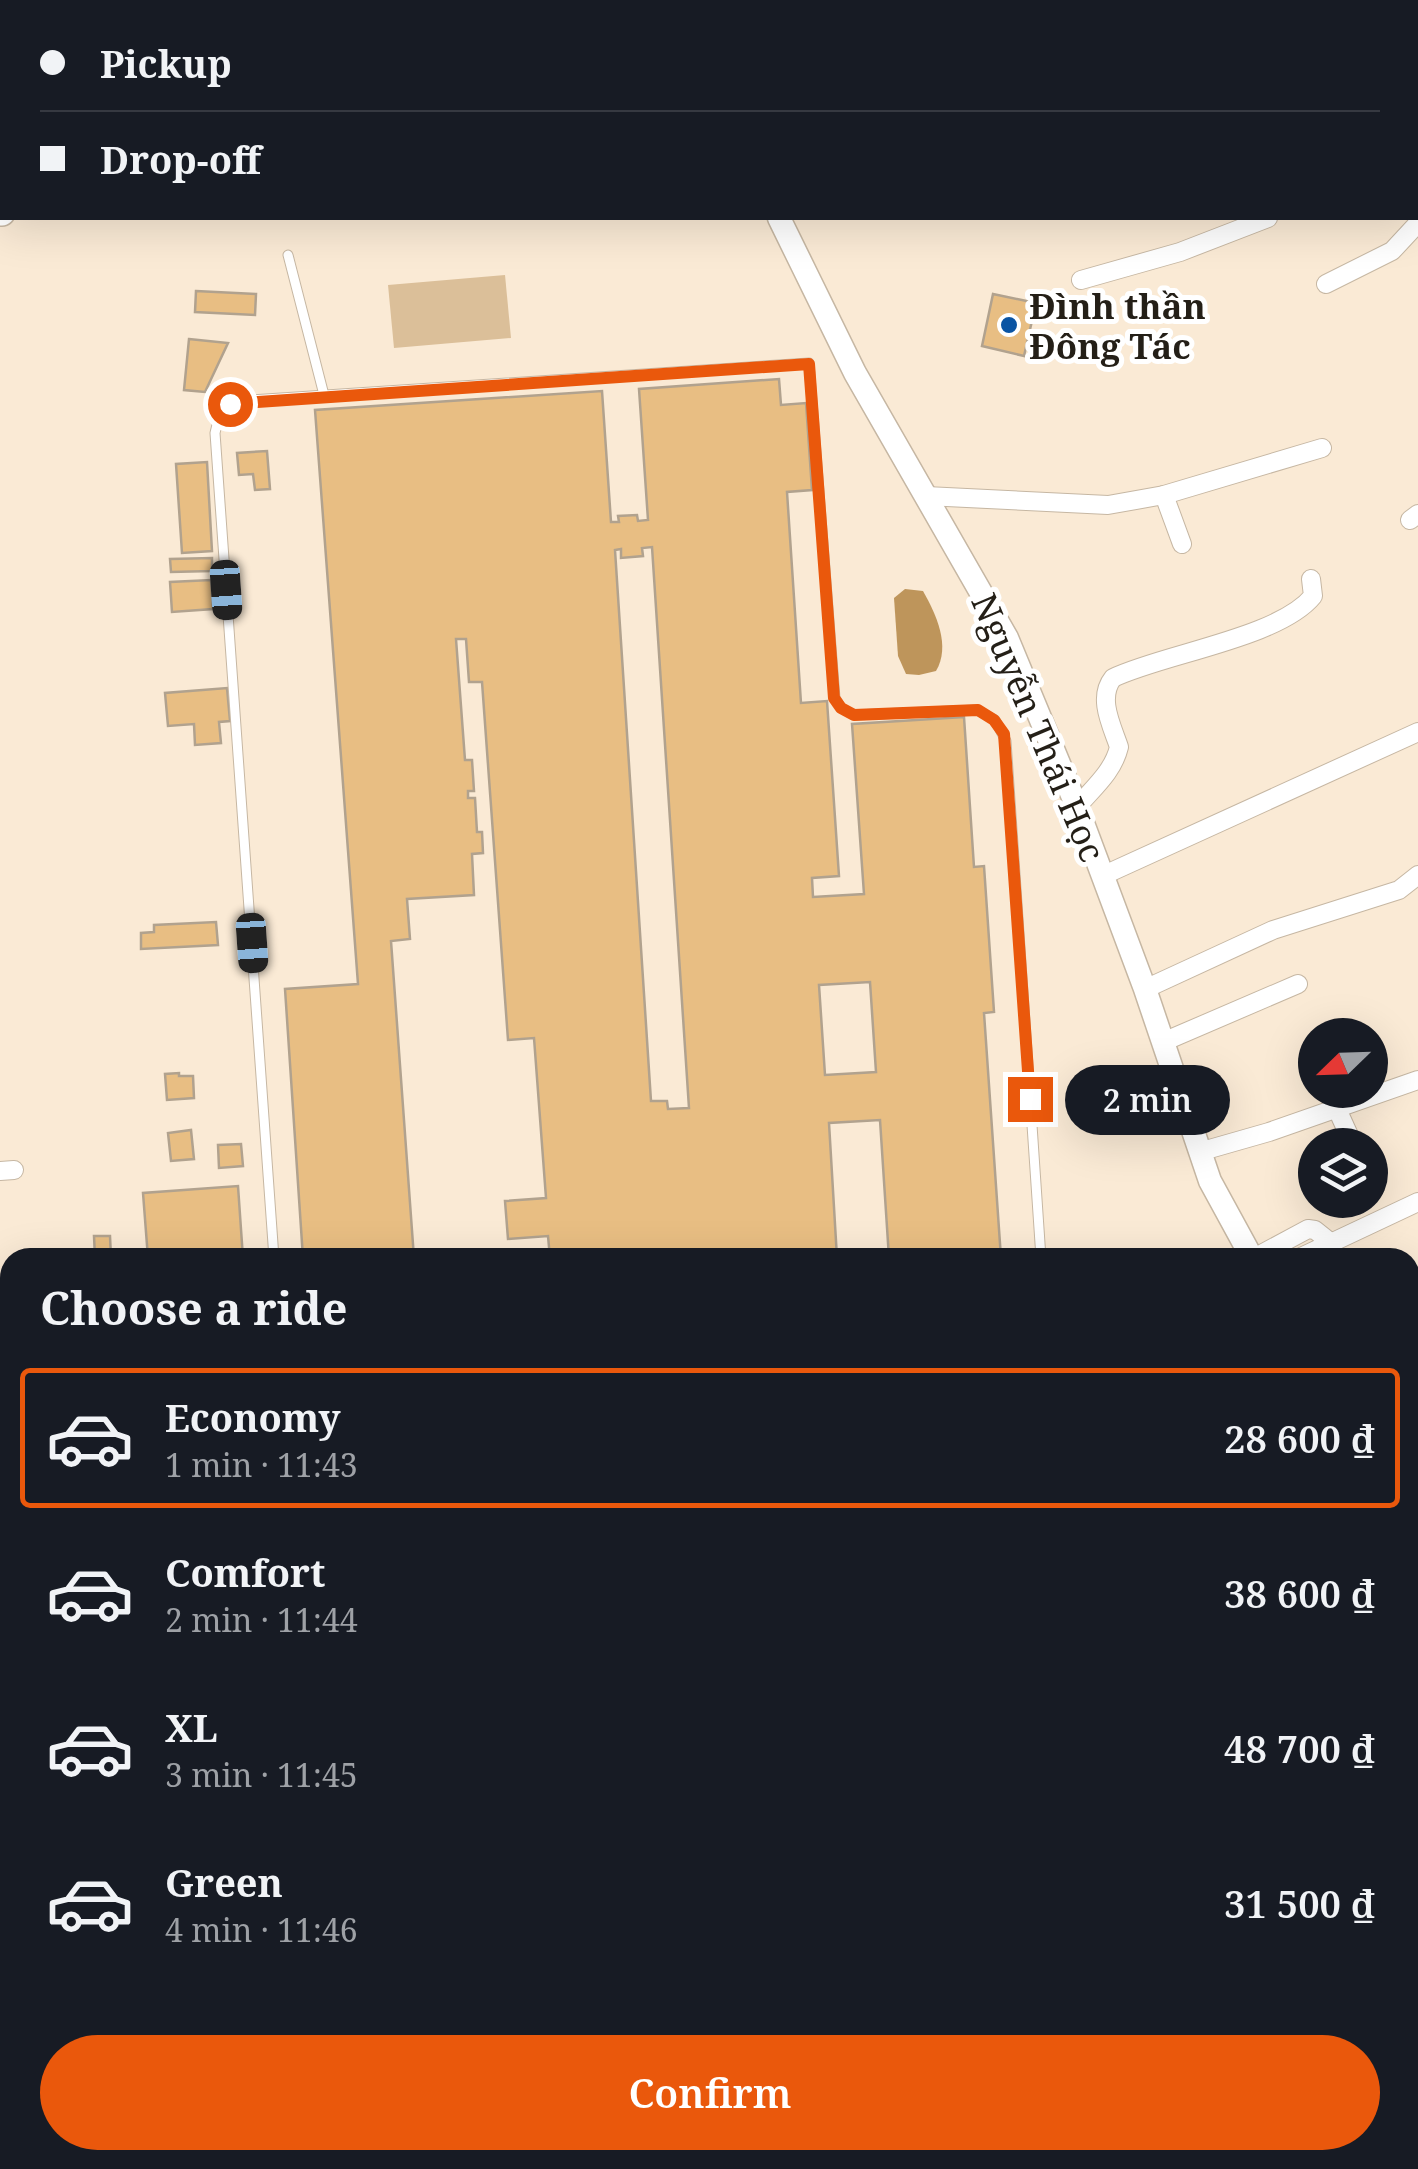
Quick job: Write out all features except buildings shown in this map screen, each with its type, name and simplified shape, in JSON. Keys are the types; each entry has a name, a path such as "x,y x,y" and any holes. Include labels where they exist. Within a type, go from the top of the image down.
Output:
{"street":[{"name":"Nguyễn Thái Học","path":"780,220 855,373 1007,638 1077,807 1210,1180 1247,1248"},
{"path":"1082,280 1180,252 1263,220"},
{"path":"1326,284 1392,251 1418,223"},
{"path":"926,496 1108,506 1164,495 1322,448"},
{"path":"1164,495 1182,544"},
{"path":"1077,807 1112,768 1117,756 1119,748 1104,699 1106,686 1113,678 1276,620 1308,602 1313,596 1311,579"},
{"path":"1102,876 1418,732"},
{"path":"1145,989 1273,930 1399,890 1418,874"},
{"path":"1163,1042 1298,984"},
{"path":"1199,1152 1418,1080"},
{"path":"1336,1109 1345,1128"},
{"path":"1319,1248 1418,1202"},
{"path":"1272,1248 1308,1229 1330,1242"}],"lane":[{"path":"288,255 324,395"},
{"path":"273,1248 215,425 220,412 236,401 809,364 834,698 841,708 854,715 978,710 994,720 1006,741 1040,1248"}],"shaded area":[{"path":"505,275 511,338 394,348 388,285"},
{"path":"905,589 923,591 937,620 942,651 936,671 906,674 898,656 894,598"}],"place":[{"name":"Đình thần Đông Tác","path":"1009,325"}],"route":[{"path":"230,404 809,364 834,698 841,708 854,715 978,710 994,720 1004,734 1030,1099"}]}
